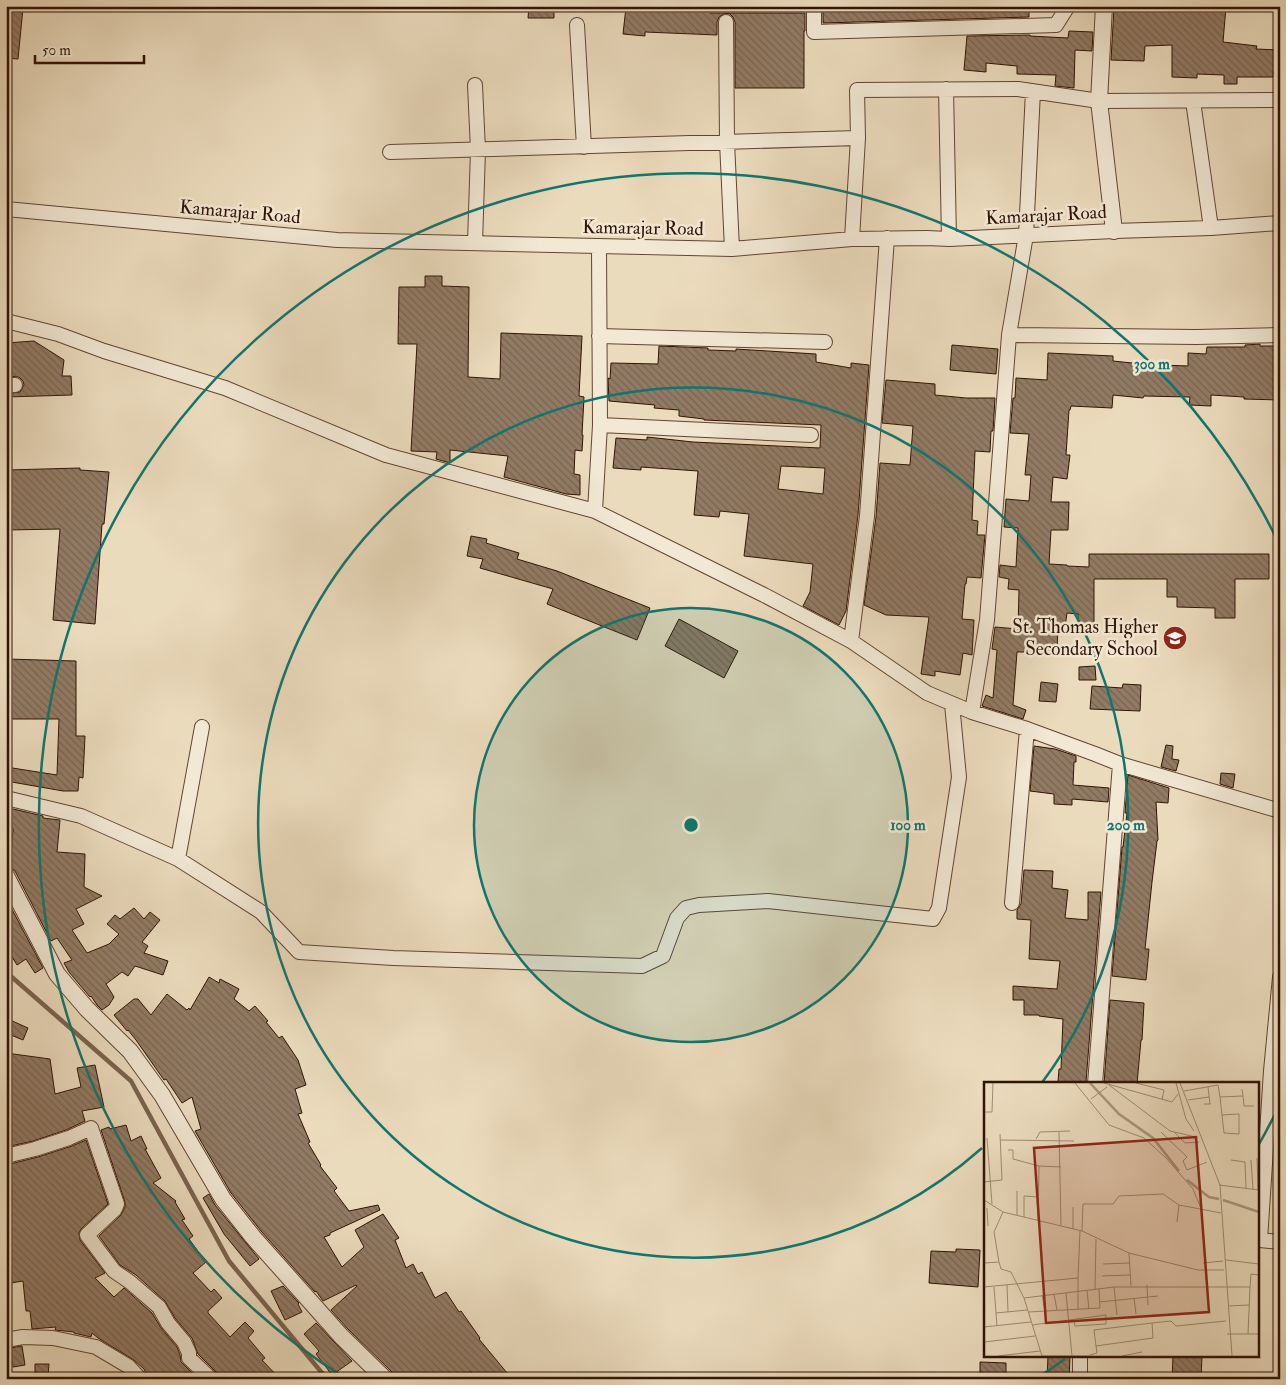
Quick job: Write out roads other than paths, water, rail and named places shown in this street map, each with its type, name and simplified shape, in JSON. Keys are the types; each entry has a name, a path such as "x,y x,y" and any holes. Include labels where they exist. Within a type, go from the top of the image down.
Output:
{"street":[{"path":"814,6 814,32 1056,25 1068,6"},
{"path":"1104,6 1099,101 1114,231"},
{"path":"726,22 726,142 732,249"},
{"path":"577,25 584,147"},
{"path":"475,85 478,150 475,243"},
{"path":"946,88 949,239"},
{"path":"852,239 858,138 857,90 1018,89 1099,101 1280,100"},
{"path":"972,712 987,620 1009,335 1026,235 1033,91"},
{"path":"1193,101 1210,228"},
{"path":"390,152 858,138"},
{"name":"Kamarajar Road","path":"6,210 337,240 732,249 852,239 949,239 1210,228 1280,223"},
{"path":"851,641 867,516 887,238"},
{"path":"594,511 600,425 599,246"},
{"path":"6,321 58,334 104,351 226,388 386,455 594,511 764,595 851,641 927,693 952,704 1027,729 1120,764 1280,811"},
{"path":"1009,335 1280,335"},
{"path":"599,336 824,342"},
{"path":"600,425 811,435"},
{"path":"6,798 82,816 178,859 261,912 299,952 393,958 642,966 663,956 677,918 686,908 699,905 768,901 933,919 939,908 959,777 952,704"},
{"path":"178,859 202,727"},
{"path":"1012,903 1027,729"},
{"path":"1095,1082 1120,764"},
{"path":"6,876 57,974 87,1009 136,1059 162,1096 223,1199 253,1237 341,1336 385,1379"},
{"path":"1280,977 1259,1240 1280,1242"},
{"path":"6,1156 69,1138 91,1128 117,1204 115,1209 87,1235 114,1271 159,1307 168,1323 184,1342 189,1358 211,1379"},
{"path":"6,1340 23,1337 53,1338 96,1347 128,1366 140,1379"},
{"path":"1080,1358 1080,1379"}],"waterway":[{"path":"6,972 131,1081 229,1261 327,1379"}],"place":[{"name":"St. Thomas Higher Secondary School","path":"1175,638"}]}
